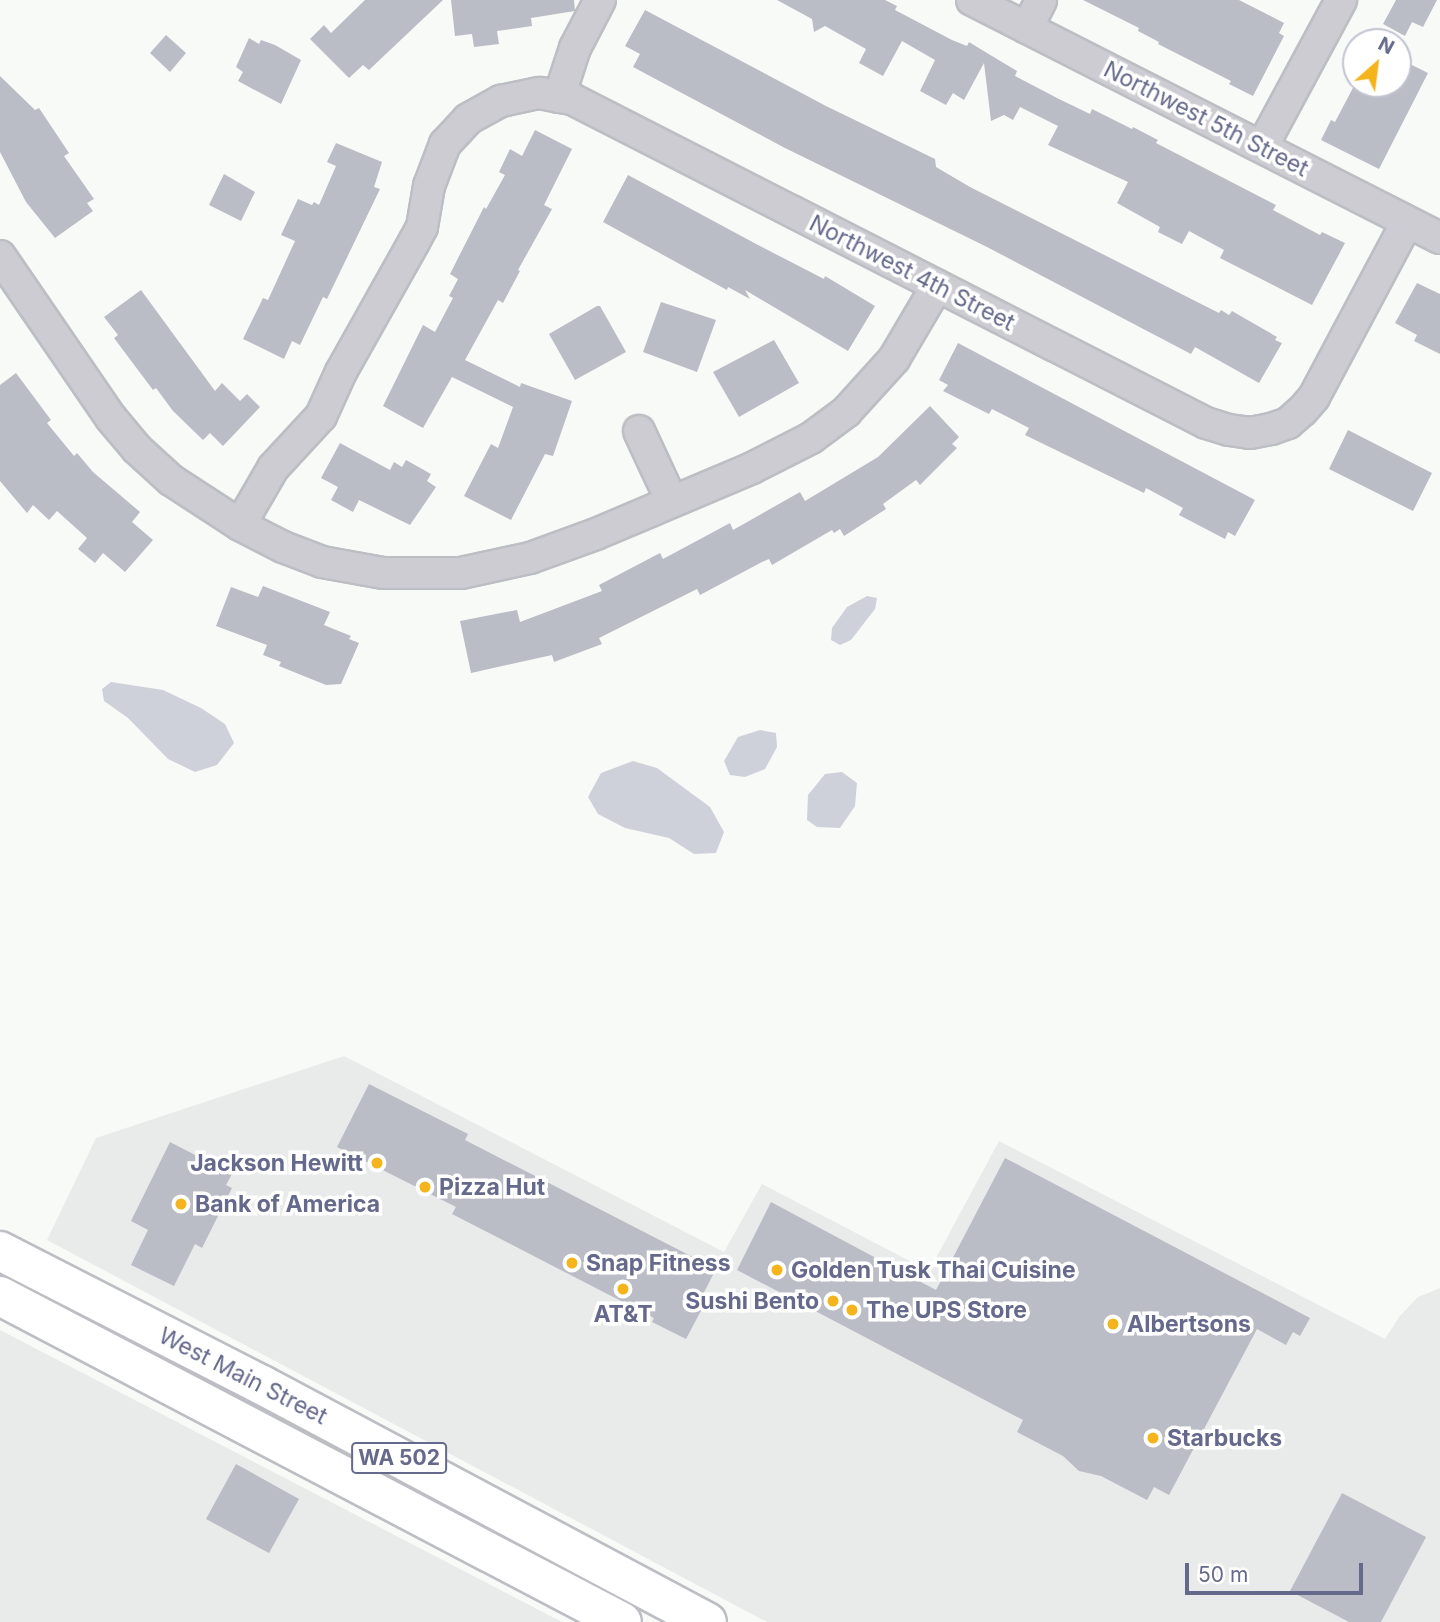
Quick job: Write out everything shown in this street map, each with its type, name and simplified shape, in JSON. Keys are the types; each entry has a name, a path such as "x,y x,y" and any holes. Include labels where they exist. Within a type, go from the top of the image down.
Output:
{"highway":[{"name":"West Main Street","path":"0,1251 262,1385 707,1622"},
{"name":"West Main Street","path":"0,1296 622,1622"}],"street":[{"path":"559,97 575,48 600,0"},
{"name":"Northwest 5th Street","path":"972,0 1440,239"},
{"path":"1027,28 1041,0"},
{"path":"1262,147 1341,0"},
{"name":"Northwest 4th Street","path":"240,525 273,468 321,416 341,372 422,227 429,186 445,144 468,118 501,101 540,93 572,99 1206,423 1250,433 1288,423 1314,397 1407,222"},
{"path":"0,256 111,418 136,449 171,480 240,525 322,562 383,573 461,573 541,554 596,534 752,468 811,438 846,412 894,359 937,286"},
{"path":"639,431 671,500"}],"shaded area":[{"path":"867,596 877,598 875,609 851,640 840,645 831,640 832,628 847,607"},
{"path":"111,682 163,690 201,708 225,724 234,743 217,765 195,772 168,759 128,718 104,701 102,689"},
{"path":"760,730 776,733 777,747 765,769 745,777 730,775 724,761 738,737"},
{"path":"633,761 657,768 710,807 724,832 716,853 694,854 669,838 625,828 598,814 588,797 601,773"},
{"path":"842,772 857,783 855,806 840,828 817,827 807,820 808,795 825,774"},
{"path":"344,1056 724,1252 762,1184 929,1271 999,1141 1385,1339 1399,1317 1418,1297 1440,1288 1440,1622 767,1622 47,1240 96,1138"},
{"path":"0,1330 562,1622 0,1622"}],"building":[{"path":"365,0 443,0 369,70 363,65 349,78 310,39 324,25 331,33"},
{"path":"451,0 574,0 575,11 531,18 532,26 497,31 499,44 474,47 472,34 455,36"},
{"path":"777,0 885,0 897,6 895,10 952,40 967,46 969,42 1017,71 1015,76 1090,114 1092,109 1132,129 1133,127 1158,140 1156,143 1276,205 1273,210 1320,235 1322,232 1345,243 1312,305 1220,258 1224,250 1189,231 1182,244 1158,232 1160,227 1117,203 1128,182 1048,145 1058,126 1020,107 1013,120 1004,115 991,121 984,63 964,100 953,93 946,105 920,91 935,60 902,41 883,76 859,63 866,49 825,26 814,32 812,19"},
{"path":"1083,0 1239,0 1284,23 1279,33 1284,36 1253,96 1229,84 1231,81 1158,44 1159,42 1138,31 1139,28"},
{"path":"1396,0 1437,0 1423,27 1412,22 1409,28 1390,28 1383,24"},
{"path":"645,10 826,106 935,159 936,167 970,187 1219,313 1221,310 1229,315 1232,311 1277,337 1275,340 1282,343 1259,383 1195,347 1191,354 987,247 785,148 633,67 640,54 625,46"},
{"path":"166,35 186,53 170,72 150,53"},
{"path":"249,38 259,44 261,40 275,45 301,60 281,104 238,81 243,72 236,67"},
{"path":"1412,65 1428,73 1379,169 1321,140 1331,120 1335,122 1348,98 1412,98"},
{"path":"0,76 35,110 39,108 69,153 64,156 94,199 87,203 93,211 55,238 26,202 0,152"},
{"path":"535,130 572,149 544,205 552,209 503,303 498,300 465,360 520,387 521,383 572,401 553,456 545,454 511,520 464,496 491,444 498,448 513,407 452,377 423,428 383,406 423,325 435,332 453,298 449,296 458,279 450,274 484,207 486,209 505,175 499,172 510,149 522,156"},
{"path":"336,143 382,162 374,187 380,189 327,299 323,297 300,345 292,341 284,359 243,339 263,298 268,300 295,241 281,235 298,199 319,205 336,166 327,162"},
{"path":"224,174 255,192 241,221 209,205"},
{"path":"628,175 824,279 825,276 875,306 848,351 745,290 750,299 728,287 727,290 603,222"},
{"path":"1417,283 1440,294 1440,354 1414,341 1417,335 1395,323"},
{"path":"141,290 215,391 222,383 240,401 247,394 260,407 223,446 210,433 203,440 173,411 156,388 153,390 114,338 118,335 104,317"},
{"path":"661,302 716,320 697,372 643,352"},
{"path":"600,306 626,352 575,380 549,334"},
{"path":"774,340 799,383 739,417 713,372"},
{"path":"958,343 1255,500 1235,536 1228,532 1225,539 1179,515 1183,508 1146,488 1144,493 1025,435 1029,428 992,409 989,414 943,391 948,385 939,380"},
{"path":"16,373 51,420 47,423 74,456 77,453 93,472 140,512 132,522 153,540 125,572 103,553 95,563 78,549 87,538 57,511 49,520 33,505 27,513 0,481 0,385"},
{"path":"930,406 959,437 952,444 957,448 920,485 916,480 883,504 886,509 844,536 840,529 834,533 832,530 772,565 769,559 700,595 697,589 599,638 602,644 554,662 552,655 471,673 460,621 517,610 520,622 602,591 599,585 660,553 663,559 730,523 733,530 800,492 805,501 878,457"},
{"path":"1348,430 1432,473 1413,511 1329,469"},
{"path":"340,443 390,470 394,462 402,467 406,460 431,474 427,481 436,487 410,525 359,500 353,512 331,500 338,487 321,478"},
{"path":"263,586 330,612 324,625 351,636 349,639 359,643 341,684 326,685 279,666 281,662 263,655 267,645 216,626 231,587 258,597"},
{"path":"369,1084 468,1134 465,1140 716,1269 699,1302 704,1305 686,1339 652,1322 654,1318 452,1214 456,1207 337,1147"},
{"name":"Bank of America","path":"170,1142 232,1174 226,1185 232,1188 202,1248 195,1244 174,1286 131,1265 148,1230 131,1221"},
{"name":"Albertsons","path":"1005,1158 1310,1318 1300,1336 1293,1332 1286,1345 1257,1329 1169,1495 1154,1487 1147,1500 1101,1476 1079,1471 1063,1456 1017,1432 1023,1420 737,1270 771,1202 936,1290"},
{"path":"236,1464 299,1499 269,1553 206,1519"},
{"path":"1342,1493 1426,1537 1381,1622 1349,1622 1290,1591"}],"place":[{"name":"Jackson Hewitt","path":"377,1163"},
{"name":"Pizza Hut","path":"425,1187"},
{"name":"Bank of America","path":"181,1204"},
{"name":"Snap Fitness","path":"572,1263"},
{"name":"Golden Tusk Thai Cuisine","path":"777,1270"},
{"name":"AT&T","path":"623,1289"},
{"name":"Sushi Bento","path":"833,1301"},
{"name":"The UPS Store","path":"852,1310"},
{"name":"Albertsons","path":"1113,1324"},
{"name":"Starbucks","path":"1153,1438"}]}
